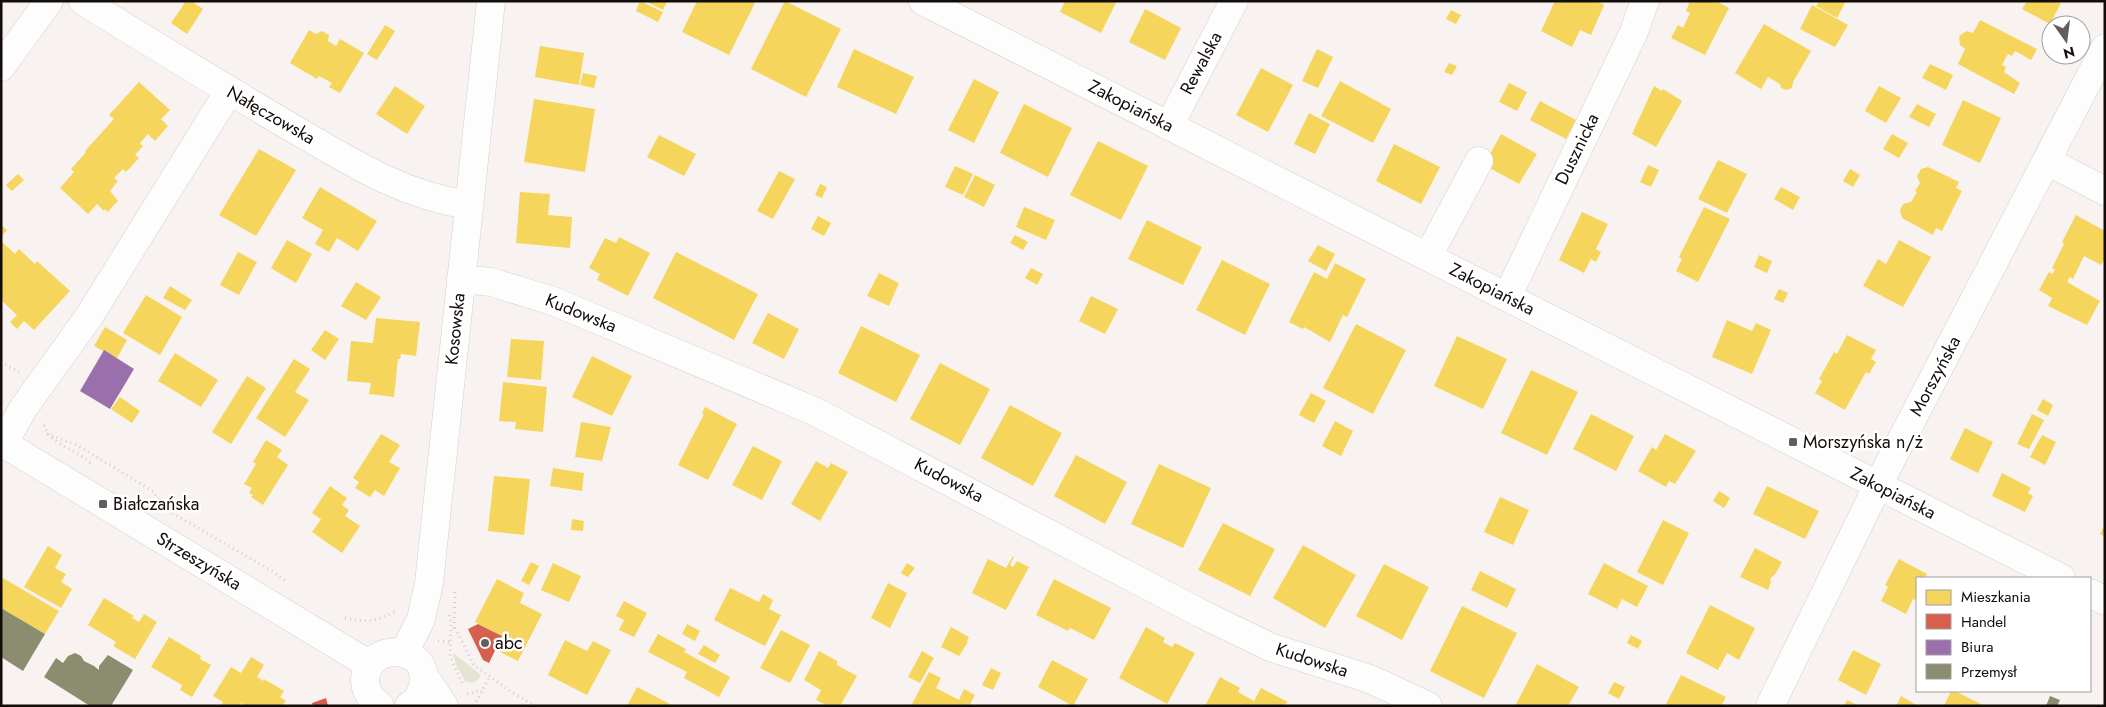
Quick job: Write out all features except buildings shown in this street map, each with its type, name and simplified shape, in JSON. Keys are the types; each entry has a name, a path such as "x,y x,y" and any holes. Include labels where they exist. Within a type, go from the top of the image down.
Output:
{"street":[{"path":"1,67 49,1"},
{"name":"Nałęczowska","path":"83,1 229,91 375,176 401,188 436,199 468,205"},
{"name":"Kosowska","path":"404,653 421,619 429,583 491,1"},
{"name":"Zakopiańska","path":"923,1 2058,577"},
{"name":"Rewalska","path":"1169,126 1234,1"},
{"name":"Dusznicka","path":"1507,297 1633,34 1645,1"},
{"name":"Morszyńska","path":"1770,706 1878,485 2105,48"},
{"path":"2,443 88,318 229,91"},
{"path":"1428,256 1480,161"},
{"path":"2047,161 2105,191"},
{"name":"Kudowska","path":"461,279 491,282 553,301 814,411 1202,614 1270,647 1370,679 1428,706"},
{"name":"Strzeszyńska","path":"2,443 370,665"},
{"path":"2091,594 2105,601"},
{"path":"380,706 370,697 367,689 366,674 376,658 385,653 404,653 417,662 424,676 457,700"},
{"path":"410,706 422,693 424,676"}],"path":[{"path":"1,362 21,373"},
{"path":"21,413 37,414 42,419 47,434"},
{"path":"21,413 47,434 49,438 89,461 98,472"},
{"path":"47,434 76,445 154,492 161,505"},
{"path":"147,500 161,505 272,571 294,587"},
{"path":"339,617 366,621 385,618 397,610"},
{"path":"385,618 393,621"},
{"path":"455,628 474,665 535,706"},
{"path":"436,641 450,642 457,700 483,690"},
{"path":"474,706 490,676"}],"shaded area":[{"path":"453,653 481,675 476,681 470,683 465,681 456,664"}],"place":[{"name":"Morszyńska n/ż","path":"1793,442"},
{"name":"Białczańska","path":"103,504"},
{"name":"abc","path":"485,643"}]}
